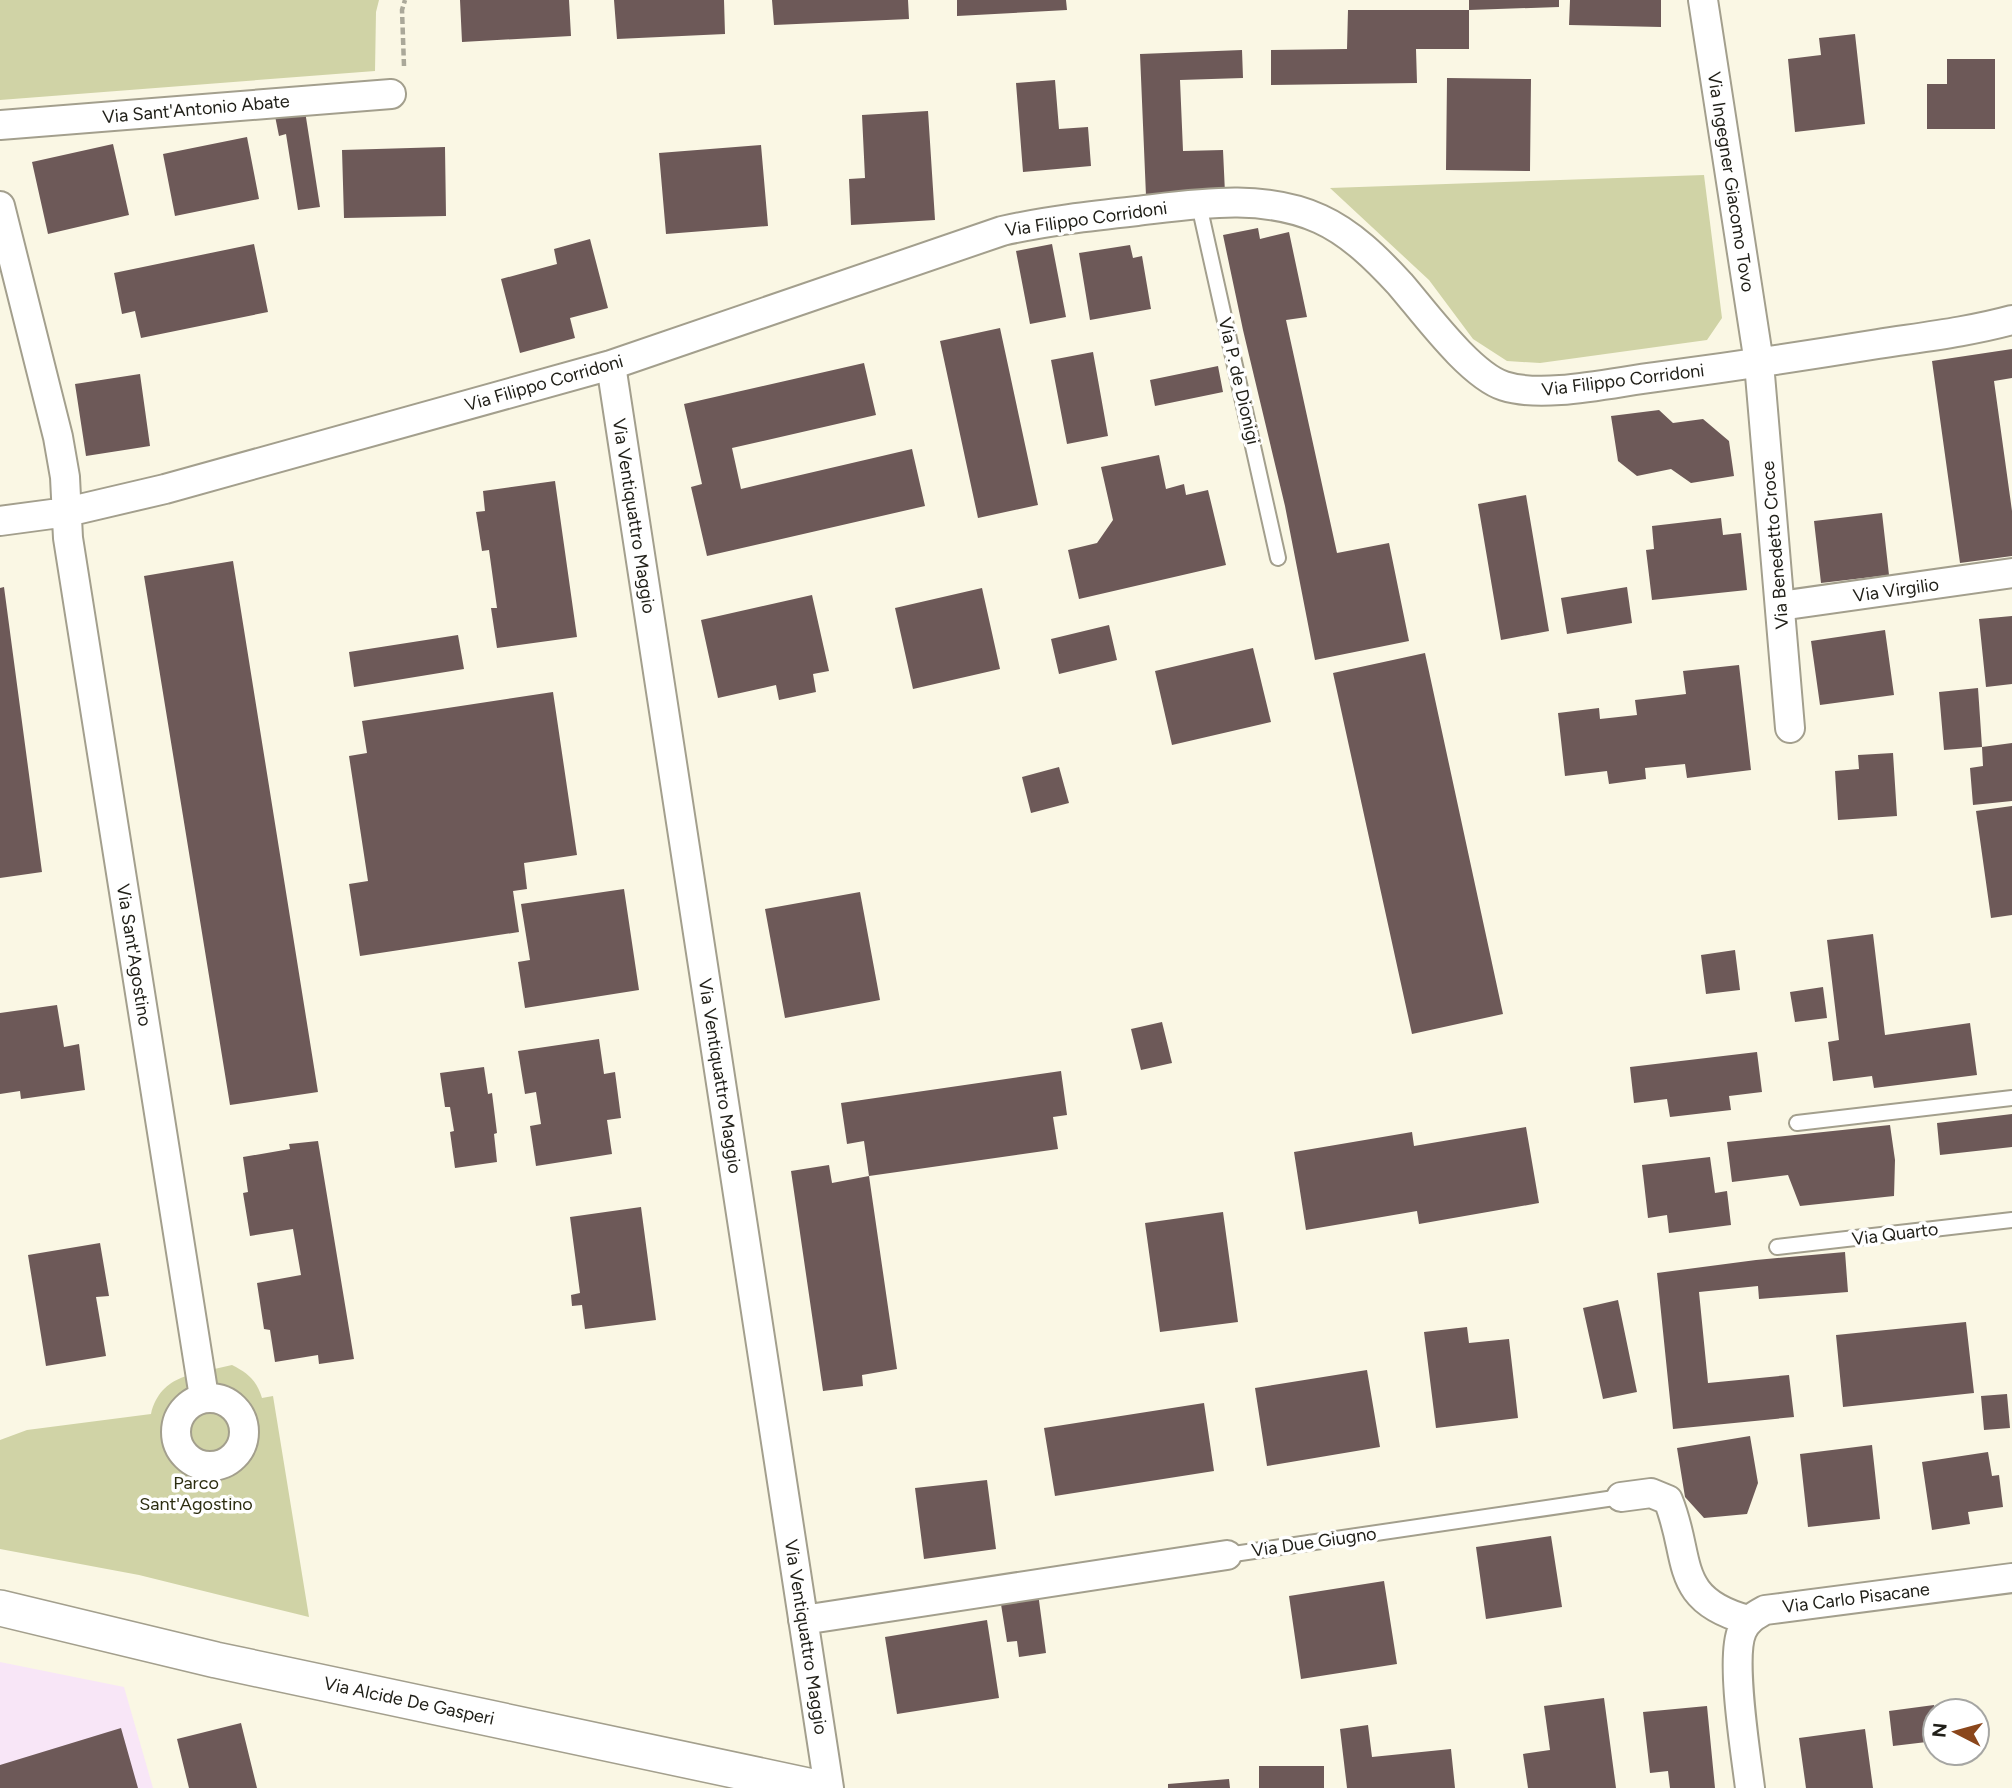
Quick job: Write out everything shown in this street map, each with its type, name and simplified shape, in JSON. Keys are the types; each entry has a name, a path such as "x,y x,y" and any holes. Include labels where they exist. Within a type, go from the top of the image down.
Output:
{"street":[{"name":"Via Ingegner Giacomo Tovo","path":"1703,0 1759,363"},
{"name":"Via Sant'Antonio Abate","path":"0,125 391,94"},
{"name":"Via Filippo Corridoni","path":"0,521 67,512 166,489 611,365 1002,230 1054,220 1199,205 1255,203 1290,208 1322,219 1371,254 1467,360 1501,386 1527,391 1759,363 1969,330 2012,320"},
{"path":"0,206 58,437 65,477 67,512"},
{"name":"Via Benedetto Croce","path":"1759,363 1790,728"},
{"name":"Via Ventiquattro Maggio","path":"611,365 830,1788"},
{"name":"Via Sant'Agostino","path":"67,512 71,556 204,1397"},
{"name":"Via Virgilio","path":"1780,607 2012,573"},
{"name":"Via Due Giugno","path":"1621,1497 1651,1493 1668,1500 1676,1518 1683,1564 1692,1587 1709,1603 1727,1614 1748,1620"},
{"name":"Via Due Giugno","path":"803,1620 1227,1555"},
{"name":"Via Carlo Pisacane","path":"1748,1620 1765,1610 2012,1578"},
{"name":"Via Alcide De Gasperi","path":"0,1608 216,1660 818,1788"},
{"path":"1748,1620 1740,1634 1738,1657 1750,1788"}],"lane":[{"name":"Via P. de Dionigi","path":"1199,205 1278,558"},
{"path":"1797,1123 2012,1098"},
{"name":"Via Quarto","path":"1777,1247 2012,1220"},
{"name":"Via Due Giugno","path":"1227,1555 1621,1497"}],"path":[{"path":"391,94 404,80 402,10 405,0"}],"shaded area":[{"path":"0,1662 124,1687 153,1788 0,1788"}],"green space":[{"path":"0,0 379,0 376,12 375,71 0,100"},
{"path":"1704,175 1722,318 1707,340 1540,363 1507,361 1473,339 1429,280 1330,188"},
{"name":"Parco Sant'Agostino","path":"232,1365 251,1378 262,1398 273,1396 309,1617 139,1575 0,1549 0,1440 27,1430 151,1414 156,1400 172,1383 194,1374"}],"building":[{"path":"460,0 569,0 571,36 462,42"},
{"path":"614,0 724,0 725,34 617,39"},
{"path":"772,0 908,0 909,19 774,25"},
{"path":"957,0 1066,0 1067,10 957,16"},
{"path":"1469,0 1559,0 1559,7 1469,10"},
{"path":"1570,0 1661,0 1661,27 1569,25"},
{"path":"1348,10 1469,10 1469,49 1416,49 1417,83 1271,85 1271,50 1347,49"},
{"path":"1855,34 1865,124 1795,132 1788,59 1821,55 1819,38"},
{"path":"1242,50 1243,78 1180,80 1183,151 1223,150 1225,193 1146,196 1140,54"},
{"path":"1947,59 1995,59 1995,129 1927,129 1927,84 1947,84"},
{"path":"1447,78 1531,79 1530,171 1446,170"},
{"path":"1055,80 1059,129 1088,127 1091,166 1023,172 1016,83"},
{"path":"305,111 320,207 298,210 286,134 279,136 275,116"},
{"path":"928,111 935,220 851,225 849,179 865,178 862,115"},
{"path":"247,137 259,199 175,216 163,154"},
{"path":"113,144 129,215 48,234 32,162"},
{"path":"761,145 768,226 666,234 659,153"},
{"path":"445,147 446,216 344,218 342,150"},
{"path":"1258,228 1260,239 1289,232 1307,317 1286,320 1337,553 1389,543 1409,641 1315,660 1285,506 1223,235"},
{"path":"590,239 608,308 570,318 575,338 520,353 501,279 557,264 554,249"},
{"path":"254,244 268,312 141,338 135,311 122,314 114,273"},
{"path":"1052,244 1066,317 1030,324 1016,251"},
{"path":"1130,245 1133,258 1142,256 1151,309 1090,320 1079,253"},
{"path":"1000,328 1038,505 978,518 940,341"},
{"path":"2012,349 2012,378 1994,381 2012,511 2012,556 1960,563 1932,361"},
{"path":"1093,352 1108,436 1067,444 1051,360"},
{"path":"864,363 876,415 732,448 741,489 912,449 925,506 707,556 691,487 702,484 684,404"},
{"path":"1218,366 1223,392 1155,406 1150,380"},
{"path":"140,374 150,446 86,456 75,384"},
{"path":"1659,410 1673,423 1703,419 1729,441 1734,476 1691,483 1671,469 1637,476 1618,461 1611,416"},
{"path":"1159,455 1166,489 1184,484 1186,495 1208,490 1226,565 1079,599 1068,550 1097,543 1113,520 1101,467"},
{"path":"555,481 577,637 497,648 491,608 497,608 489,550 482,551 476,512 485,511 483,491"},
{"path":"1526,495 1549,631 1501,640 1478,504"},
{"path":"1882,513 1889,575 1821,583 1814,521"},
{"path":"1721,518 1723,535 1741,533 1747,590 1652,600 1646,550 1654,549 1652,526"},
{"path":"233,561 318,1092 230,1105 144,576"},
{"path":"4,587 42,872 0,878 0,588"},
{"path":"1627,587 1632,623 1567,634 1561,598"},
{"path":"982,588 1000,669 913,689 895,608"},
{"path":"812,595 829,671 813,674 816,692 779,700 776,685 718,698 701,620"},
{"path":"2012,616 2012,684 1986,687 1979,619"},
{"path":"1109,625 1117,660 1059,674 1051,639"},
{"path":"1885,630 1894,695 1820,705 1811,641"},
{"path":"458,635 464,669 354,687 349,652"},
{"path":"1253,648 1271,722 1172,745 1155,671"},
{"path":"1425,653 1503,1014 1412,1034 1333,673"},
{"path":"1739,665 1751,770 1687,778 1685,764 1645,768 1646,779 1609,784 1607,771 1565,776 1558,713 1599,708 1600,719 1637,715 1635,700 1686,694 1683,671"},
{"path":"1978,688 1982,747 1944,750 1939,692"},
{"path":"553,692 577,855 524,863 527,889 513,891 519,932 360,956 349,884 368,881 349,756 367,753 362,721"},
{"path":"2012,743 2012,801 1973,805 1970,768 1983,766 1982,747"},
{"path":"1893,753 1897,816 1838,820 1835,771 1859,769 1858,755"},
{"path":"1059,767 1069,803 1031,813 1022,777"},
{"path":"2012,806 2012,915 1991,918 1976,811"},
{"path":"624,889 639,990 525,1008 518,962 530,960 521,904"},
{"path":"860,892 880,1000 785,1018 765,909"},
{"path":"1873,934 1885,1035 1970,1023 1977,1075 1874,1088 1872,1076 1833,1081 1828,1042 1839,1040 1827,940"},
{"path":"1735,950 1740,990 1706,994 1701,955"},
{"path":"1823,987 1827,1018 1795,1022 1790,992"},
{"path":"57,1005 64,1047 79,1044 85,1090 21,1099 20,1091 0,1094 0,1013"},
{"path":"1162,1022 1172,1063 1141,1070 1131,1029"},
{"path":"599,1039 604,1074 615,1072 621,1118 607,1120 612,1154 536,1166 530,1126 541,1124 536,1092 525,1094 518,1051"},
{"path":"1757,1052 1762,1092 1729,1096 1731,1110 1670,1117 1667,1099 1634,1103 1630,1067"},
{"path":"484,1067 488,1094 492,1093 497,1162 455,1168 450,1132 454,1131 450,1107 445,1107 440,1073"},
{"path":"1061,1071 1067,1115 1053,1117 1058,1149 869,1176 864,1141 847,1144 841,1103"},
{"path":"2012,1114 2012,1147 1940,1155 1937,1123"},
{"path":"1890,1125 1895,1160 1894,1196 1800,1206 1788,1175 1732,1182 1727,1142"},
{"path":"1526,1127 1539,1203 1419,1224 1417,1211 1306,1230 1294,1152 1412,1132 1414,1146"},
{"path":"318,1141 354,1359 319,1364 318,1355 275,1362 270,1330 264,1329 257,1283 301,1275 293,1229 250,1236 243,1193 248,1192 243,1157 290,1149 289,1144"},
{"path":"1710,1157 1715,1193 1727,1191 1731,1225 1669,1233 1667,1215 1648,1218 1642,1165"},
{"path":"829,1165 832,1183 869,1176 897,1369 862,1375 863,1386 823,1391 791,1171"},
{"path":"641,1207 656,1320 585,1329 582,1305 572,1306 571,1295 580,1293 570,1217"},
{"path":"1223,1212 1238,1322 1160,1332 1145,1223"},
{"path":"100,1243 109,1296 96,1297 106,1356 46,1366 28,1255"},
{"path":"1845,1252 1848,1292 1759,1299 1758,1286 1699,1292 1708,1383 1789,1375 1794,1417 1673,1429 1657,1273"},
{"path":"1618,1300 1637,1392 1603,1399 1583,1308"},
{"path":"1966,1322 1974,1393 1843,1407 1836,1335"},
{"path":"1467,1327 1469,1343 1509,1339 1518,1418 1436,1428 1424,1332"},
{"path":"1367,1370 1380,1447 1267,1466 1255,1388"},
{"path":"2007,1394 2010,1428 1984,1430 1981,1396"},
{"path":"1204,1403 1214,1471 1055,1496 1044,1428"},
{"path":"1750,1436 1758,1483 1747,1514 1704,1518 1685,1497 1677,1448"},
{"path":"1872,1445 1880,1519 1808,1527 1800,1454"},
{"path":"1988,1452 1992,1476 1999,1475 2003,1507 1968,1512 1970,1524 1932,1530 1922,1462"},
{"path":"987,1480 996,1549 924,1559 915,1488"},
{"path":"1551,1536 1562,1607 1486,1619 1476,1547"},
{"path":"1384,1581 1397,1664 1301,1679 1289,1596"},
{"path":"1038,1593 1046,1653 1019,1657 1017,1641 1007,1642 1000,1598"},
{"path":"987,1620 999,1698 897,1714 885,1637"},
{"path":"1604,1698 1616,1788 1528,1788 1523,1754 1550,1750 1544,1706"},
{"path":"1707,1706 1715,1788 1670,1788 1668,1771 1650,1773 1643,1712"},
{"path":"1921,1707 1921,1743 1893,1746 1889,1711"},
{"path":"241,1723 257,1788 189,1788 177,1739"},
{"path":"1368,1725 1372,1757 1451,1749 1455,1788 1347,1788 1340,1729"},
{"path":"121,1728 138,1788 0,1788 0,1765"},
{"path":"1865,1729 1873,1788 1806,1788 1799,1738"},
{"path":"1259,1766 1324,1766 1324,1788 1259,1788"},
{"path":"1229,1779 1230,1788 1168,1788 1168,1784"}]}
